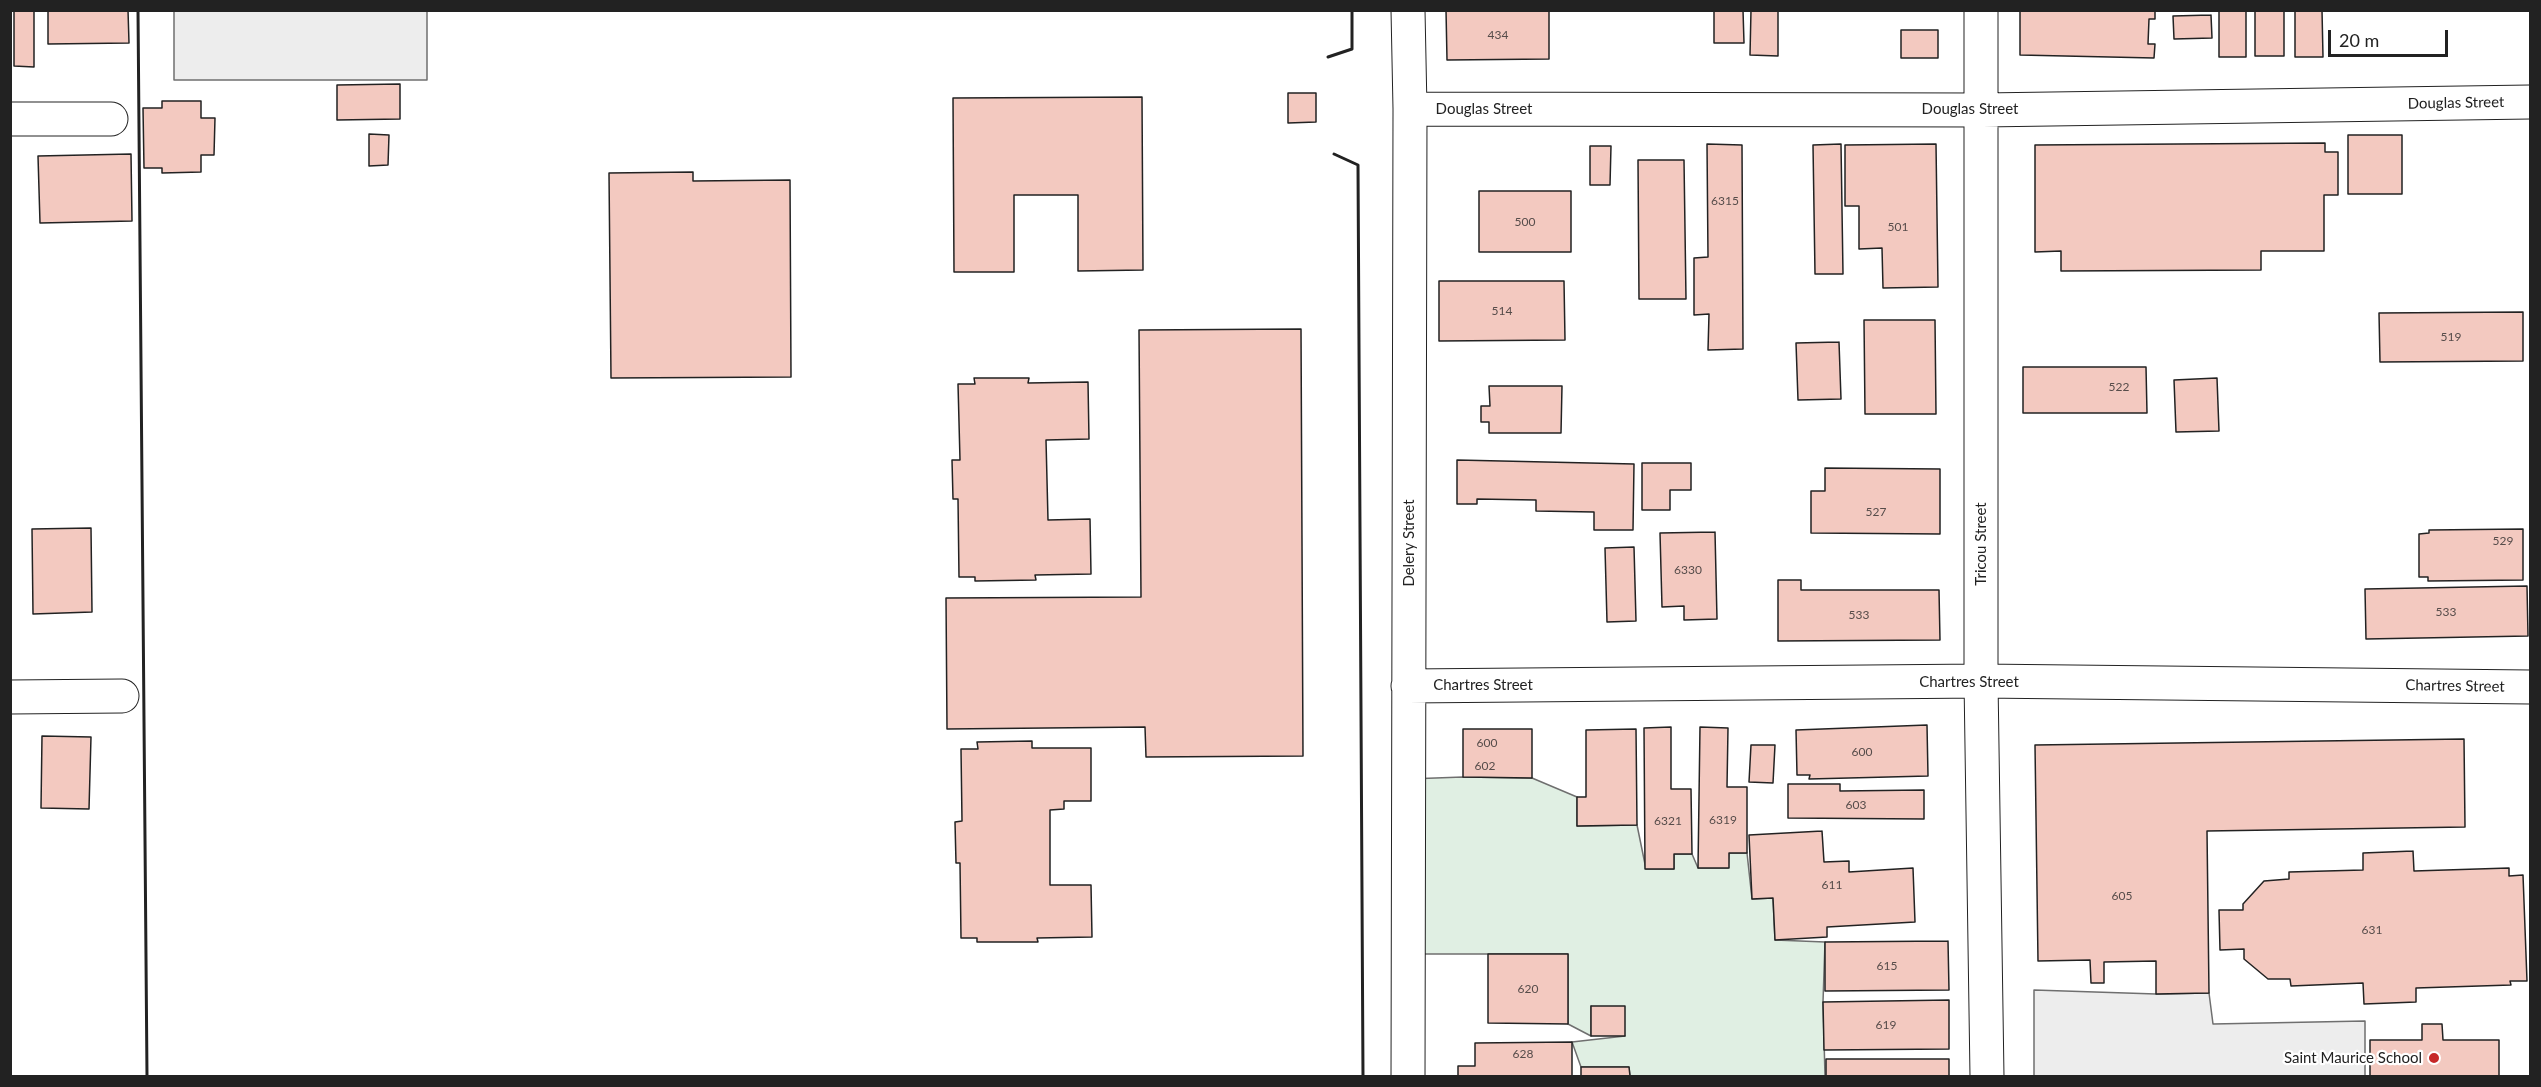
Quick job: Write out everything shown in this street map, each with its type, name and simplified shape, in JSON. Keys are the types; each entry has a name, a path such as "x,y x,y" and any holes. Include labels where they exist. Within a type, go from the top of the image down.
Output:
{"street":[{"name":"Delery Street","path":"1408,10 1410,109 1408,1077"},
{"name":"Tricou Street","path":"1981,10 1983,110 1981,681 1987,1077"},
{"name":"Douglas Street","path":"1410,109 1983,110 2530,102"},
{"path":"10,119 111,119"},
{"name":"Chartres Street","path":"1408,686 1981,681 2530,687"},
{"path":"10,697 122,696"}],"green space":[{"path":"1532,778 1577,797 1577,826 1637,825 1646,869 1674,869 1674,854 1692,854 1698,868 1728,868 1729,853 1747,853 1752,899 1773,898 1775,940 1825,942 1823,1002 1825,1076 1630,1076 1629,1067 1581,1067 1572,1042 1625,1036 1591,1006 1591,1036 1568,1024 1568,954 1408,954 1408,779"}],"shaded area":[{"path":"174,11 427,11 427,80 174,80"},
{"path":"2034,990 2156,994 2209,993 2213,1024 2365,1021 2365,1076 2034,1076"}],"building":[{"path":"14,10 34,10 34,67 14,66"},
{"path":"48,10 128,10 129,43 48,44"},
{"path":"1446,10 1549,10 1549,59 1447,60"},
{"path":"1714,10 1743,10 1744,43 1714,43"},
{"path":"1751,10 1778,10 1778,56 1750,55"},
{"path":"2020,10 2155,10 2155,19 2149,19 2148,44 2155,44 2154,58 2020,55"},
{"path":"2219,10 2246,10 2246,57 2219,57"},
{"path":"2255,10 2284,10 2284,56 2255,56"},
{"path":"2295,10 2322,10 2323,57 2295,57"},
{"path":"2211,15 2212,38 2174,39 2173,16"},
{"path":"1901,30 1938,30 1938,58 1901,58"},
{"path":"400,84 400,119 337,120 337,85"},
{"path":"1288,93 1316,93 1316,122 1288,123"},
{"path":"1142,97 1143,270 1078,271 1078,195 1014,195 1014,272 954,272 953,98"},
{"path":"162,101 201,101 201,118 215,118 214,155 201,155 201,172 162,173 162,168 144,168 143,108 162,108"},
{"path":"369,134 389,135 388,165 369,166"},
{"path":"2348,135 2402,135 2402,194 2348,194"},
{"path":"2325,143 2325,152 2338,152 2338,195 2324,195 2324,251 2261,251 2261,270 2061,271 2061,251 2035,252 2035,145"},
{"path":"1707,144 1742,145 1743,349 1708,350 1709,314 1694,315 1694,258 1708,257"},
{"path":"1841,144 1843,274 1815,274 1813,145"},
{"path":"1936,144 1938,287 1883,288 1882,248 1859,249 1859,206 1845,206 1845,145"},
{"path":"1590,146 1611,146 1610,185 1590,185"},
{"path":"131,154 132,221 40,223 38,156"},
{"path":"1638,160 1684,160 1686,299 1639,299"},
{"path":"693,172 693,181 790,180 791,377 611,378 609,173"},
{"path":"1479,191 1571,191 1571,252 1479,252"},
{"path":"1439,281 1564,281 1565,340 1439,341"},
{"path":"2523,312 2523,361 2380,362 2379,313"},
{"path":"1864,320 1935,320 1936,414 1865,414"},
{"path":"1301,329 1303,756 1146,757 1145,727 947,729 946,598 1141,597 1139,330"},
{"path":"1839,342 1841,399 1798,400 1796,343"},
{"path":"2023,367 2146,367 2147,413 2023,413"},
{"path":"974,378 1029,378 1028,383 1088,382 1089,439 1046,440 1048,520 1090,519 1091,574 1035,575 1036,580 975,581 975,577 959,577 958,499 953,499 952,460 960,460 958,384 975,384"},
{"path":"2217,378 2219,431 2176,432 2174,380"},
{"path":"1489,386 1562,386 1561,433 1489,433 1489,422 1481,422 1481,406 1490,406"},
{"path":"1457,460 1634,464 1633,530 1594,530 1594,512 1536,511 1536,500 1477,499 1477,504 1457,504"},
{"path":"1642,463 1691,463 1691,490 1670,490 1670,510 1642,510"},
{"path":"1825,468 1940,469 1940,534 1811,533 1811,491 1825,491"},
{"path":"91,528 92,612 33,614 32,529"},
{"path":"2523,529 2523,580 2428,581 2428,577 2419,577 2419,534 2429,533 2429,530"},
{"path":"1715,532 1717,619 1684,620 1684,606 1662,607 1660,533"},
{"path":"1634,547 1636,621 1607,622 1605,548"},
{"path":"1778,580 1801,580 1801,590 1939,590 1940,640 1778,641"},
{"path":"2527,586 2528,636 2366,639 2365,589"},
{"path":"1927,725 1928,776 1809,779 1810,775 1797,775 1796,730"},
{"path":"1671,727 1671,789 1691,789 1692,854 1674,854 1674,869 1645,869 1644,728"},
{"path":"1700,727 1728,728 1727,787 1747,787 1747,853 1729,853 1729,868 1698,868"},
{"path":"1463,729 1532,729 1532,778 1463,777"},
{"path":"1636,729 1637,825 1577,826 1577,797 1586,797 1586,730"},
{"path":"42,736 91,737 89,809 41,808"},
{"path":"2464,739 2465,827 2207,831 2209,993 2156,994 2156,961 2104,962 2104,983 2091,983 2090,960 2038,961 2035,745"},
{"path":"1032,741 1032,748 1091,748 1091,801 1064,801 1064,809 1050,810 1050,885 1091,885 1092,937 1037,938 1038,942 977,942 977,938 961,938 960,863 956,863 955,822 962,821 961,749 978,749 977,742"},
{"path":"1751,745 1775,745 1773,783 1749,782"},
{"path":"1788,784 1840,784 1840,791 1924,790 1924,819 1788,818"},
{"path":"1822,831 1824,862 1849,861 1849,872 1913,868 1915,922 1827,927 1827,937 1775,940 1773,898 1752,899 1749,835"},
{"path":"2413,851 2414,871 2509,868 2509,876 2523,875 2527,981 2510,981 2511,985 2416,988 2416,1002 2364,1004 2363,983 2291,986 2290,979 2268,979 2244,959 2244,949 2220,950 2219,910 2243,910 2243,904 2264,881 2289,879 2289,872 2363,870 2363,853"},
{"path":"1948,941 1949,990 1825,991 1825,942"},
{"path":"1488,954 1568,954 1568,1024 1488,1023"},
{"path":"1949,1000 1949,1049 1824,1050 1823,1002"},
{"path":"1591,1006 1625,1006 1625,1036 1591,1036"},
{"name":"Saint Maurice School","path":"2422,1024 2442,1024 2443,1040 2499,1040 2499,1076 2370,1076 2370,1040 2422,1040"},
{"path":"1572,1042 1572,1076 1458,1076 1458,1066 1475,1066 1475,1043"},
{"path":"1826,1059 1949,1059 1949,1076 1826,1076"},
{"path":"1581,1067 1629,1067 1630,1076 1581,1076"}],"wall":[{"path":"138,10 147,1076"},
{"path":"1328,57 1352,49 1352,10"},
{"path":"1334,154 1358,165 1363,1076"}],"place":[{"name":"Saint Maurice School","path":"2434,1058"}]}
